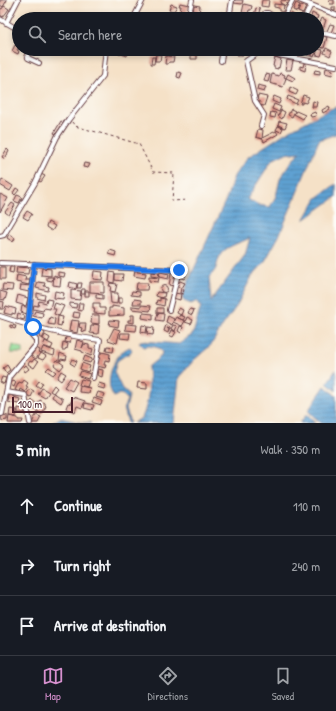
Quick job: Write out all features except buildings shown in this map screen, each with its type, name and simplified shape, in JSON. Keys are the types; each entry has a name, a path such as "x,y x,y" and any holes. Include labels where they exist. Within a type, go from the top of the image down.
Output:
{"street":[{"path":"6,22 18,0"},
{"path":"137,12 143,0"},
{"path":"189,12 192,0"},
{"path":"230,12 232,0"},
{"path":"287,12 293,0"},
{"path":"300,0 336,15"},
{"path":"308,12 311,5"},
{"path":"0,19 12,26"},
{"path":"324,33 336,36"},
{"path":"28,56 28,58 39,63"},
{"path":"0,236 4,235 31,189 57,137 69,119 103,76 105,56"},
{"path":"221,61 222,56"},
{"path":"253,56 246,61 255,101 264,115 261,126"},
{"path":"284,56 336,66"},
{"path":"0,262 179,270 169,310"},
{"path":"0,414 2,414 8,377 36,345 36,340 31,334 28,326 34,264"},
{"path":"0,316 28,326 81,338 100,340 93,378"},
{"path":"6,392 25,395 30,423"}],"path":[{"path":"69,119 75,126 139,144 154,172 174,173 172,201 188,200"}],"green space":[{"path":"13,345 23,349 23,353 11,353"}],"water":[{"path":"336,107 336,134 319,140 279,236 264,263 252,276 236,307 211,345 194,360 179,377 174,423 133,423 142,418 148,400 148,367 161,356 162,352 154,346 143,347 139,343 143,341 179,344 193,334 201,306 197,301 191,304 184,301 182,298 227,197 234,176 247,158 285,133","holes":["300,152 291,162 280,179 276,196 270,207 259,205 247,199 272,160 284,154","250,238 245,255 211,301 209,277 215,270 221,254 227,248"]},
{"path":"336,184 336,197 304,220 317,198"},
{"path":"130,347 132,350 129,354 117,361 114,372 122,389 127,392 129,396 126,408 130,423 128,423 124,408 127,399 123,395 119,394 114,397 109,382 111,370 117,358"},
{"path":"336,370 336,391 327,383"},
{"path":"325,386 336,396 336,423 321,423 308,411"},
{"path":"307,414 316,423 300,423"},
{"path":"60,418 78,422 91,423 52,423"}],"route":[{"path":"33,327 28,326 34,264 179,270"}]}
